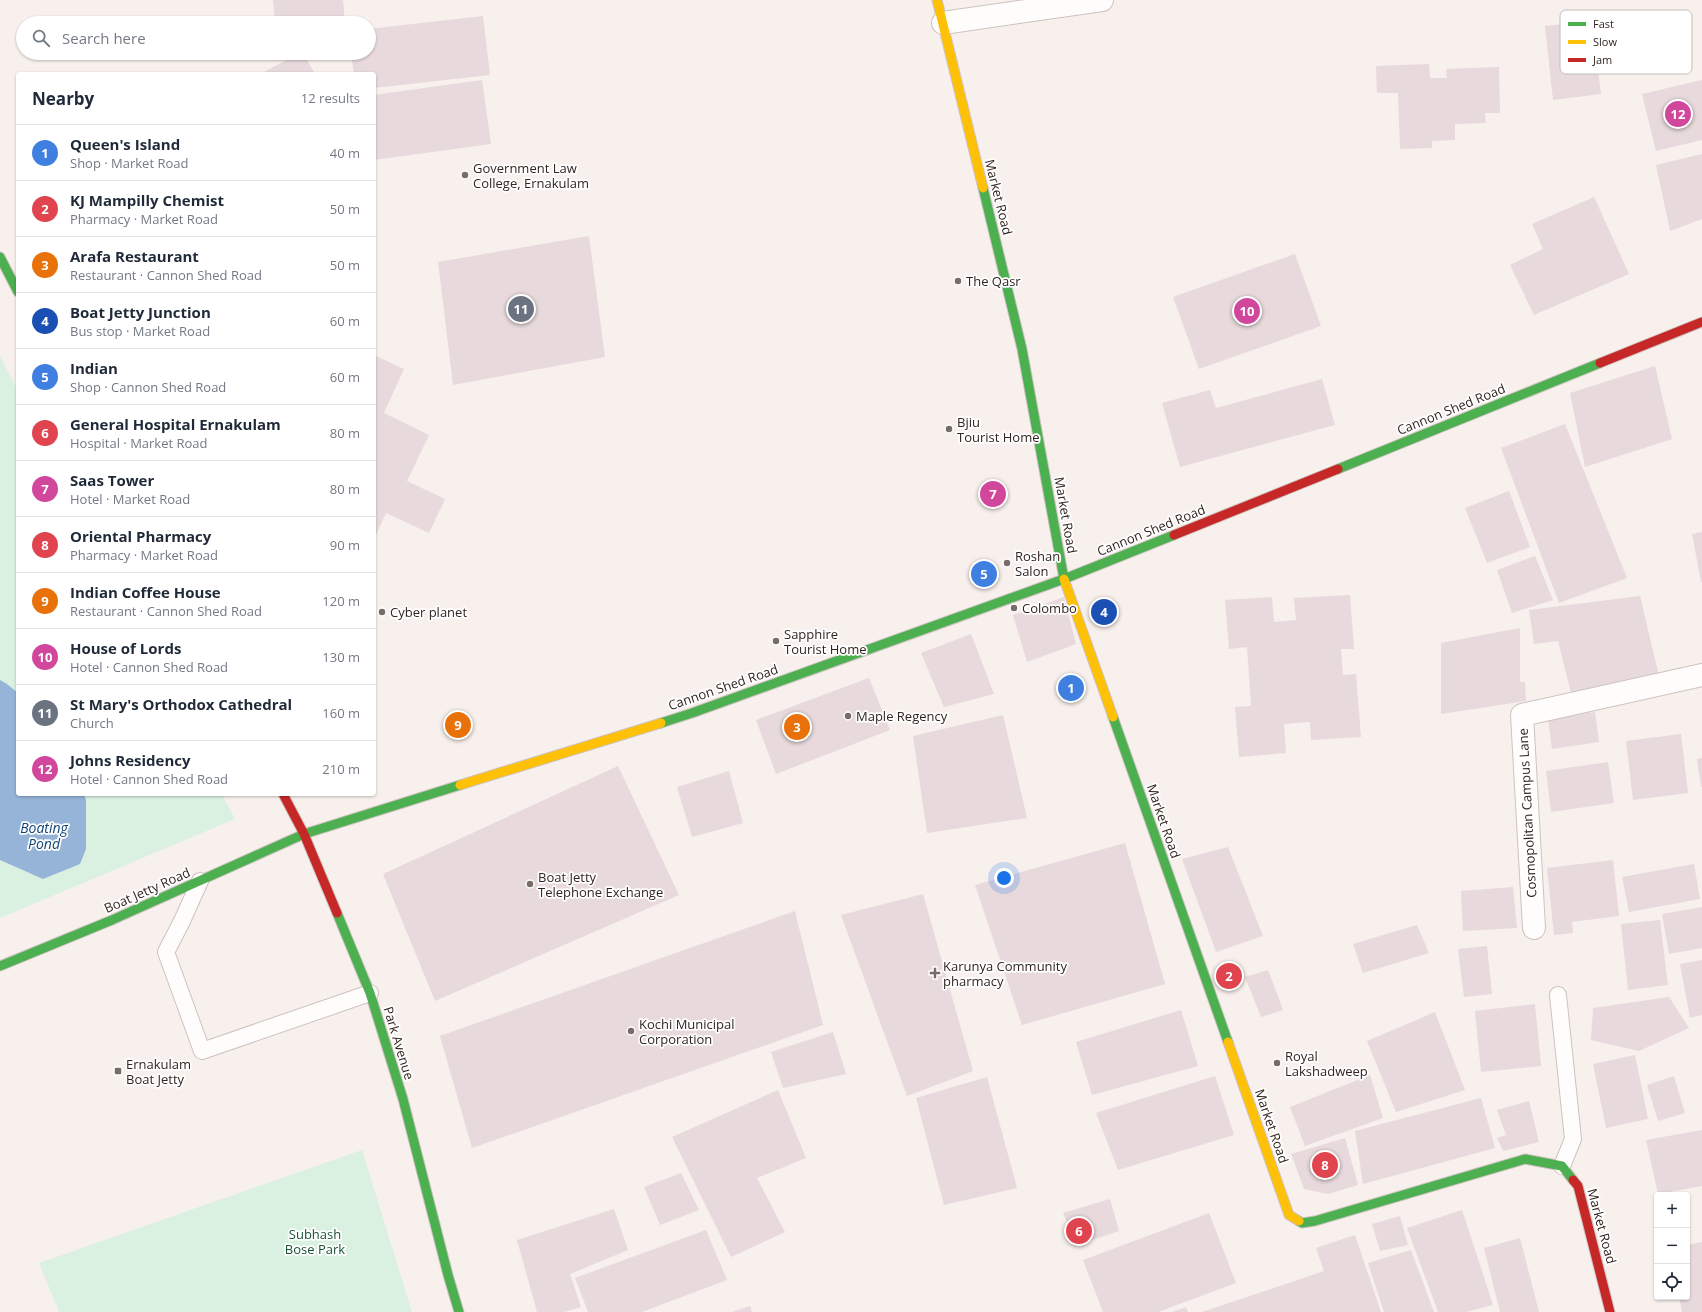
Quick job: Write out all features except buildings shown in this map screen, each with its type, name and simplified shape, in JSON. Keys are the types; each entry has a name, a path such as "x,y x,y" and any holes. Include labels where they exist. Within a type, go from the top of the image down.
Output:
{"street":[{"name":"Market Road","path":"937,0 1022,349 1064,579 1289,1215 1302,1222 1315,1222 1525,1159 1562,1166 1578,1186 1610,1312"},
{"path":"943,23 1102,0"},
{"path":"0,257 16,288"},
{"name":"Cannon Shed Road","path":"304,834 692,713 1064,579 1702,322"},
{"name":"Cosmopolitan Campus Lane","path":"1534,928 1522,715 1702,675"},
{"name":"Park Avenue","path":"284,796 304,834 370,993 403,1099 448,1276 459,1312"},
{"name":"Boat Jetty Road","path":"0,966 112,920 304,834"}],"lane":[{"path":"200,881 166,952 202,1051 370,993"},
{"path":"1558,995 1573,1139 1562,1166"}],"green space":[{"path":"0,356 16,387 16,796 223,796 235,819 0,918"},
{"name":"Subhash Bose Park","path":"362,1150 412,1312 59,1312 39,1263"}],"water":[{"name":"Boating Pond","path":"0,680 16,691 16,796 85,796 86,800 86,849 80,864 43,879 0,860"}],"traffic: fast":[{"path":"983,188 1022,349 1064,579"},
{"path":"0,257 16,288"},
{"path":"1338,469 1600,363"},
{"path":"661,723 1064,579 1174,535"},
{"path":"1113,717 1228,1042"},
{"path":"0,966 112,920 304,834 460,785"},
{"path":"337,913 370,993 403,1099 448,1275 459,1312"},
{"path":"1299,1221 1302,1223 1315,1221 1525,1159 1562,1166 1573,1180"}],"traffic: slow":[{"path":"937,0 983,188"},
{"path":"1064,579 1113,717"},
{"path":"460,785 661,723"},
{"path":"1228,1042 1289,1215 1299,1221"}],"traffic: jam":[{"path":"1600,363 1702,322"},
{"path":"1174,535 1338,469"},
{"path":"284,796 304,834 337,913"},
{"path":"1573,1180 1578,1186 1610,1312"}],"place":[{"name":"Johns Residency","path":"1678,114"},
{"name":"Government Law College, Ernakulam","path":"465,175"},
{"name":"The Qasr","path":"958,281"},
{"name":"St Mary's Orthodox Cathedral","path":"521,309"},
{"name":"House of Lords","path":"1247,311"},
{"name":"Bjiu Tourist Home","path":"949,429"},
{"name":"Saas Tower","path":"993,494"},
{"name":"Roshan Salon","path":"1007,563"},
{"name":"Indian","path":"984,574"},
{"name":"Colombo","path":"1014,608"},
{"name":"Cyber planet","path":"382,612"},
{"name":"Boat Jetty Junction","path":"1104,612"},
{"name":"Sapphire Tourist Home","path":"776,641"},
{"name":"Queen's Island","path":"1071,688"},
{"name":"Maple Regency","path":"848,716"},
{"name":"Indian Coffee House","path":"458,725"},
{"name":"Arafa Restaurant","path":"797,727"},
{"name":"Boat Jetty Telephone Exchange","path":"530,884"},
{"name":"Karunya Community pharmacy","path":"935,973"},
{"name":"KJ Mampilly Chemist","path":"1229,976"},
{"name":"Kochi Municipal Corporation","path":"631,1031"},
{"name":"Royal Lakshadweep","path":"1277,1063"},
{"name":"Ernakulam Boat Jetty","path":"118,1071"},
{"name":"Oriental Pharmacy","path":"1325,1165"},
{"name":"General Hospital Ernakulam","path":"1079,1231"}]}
